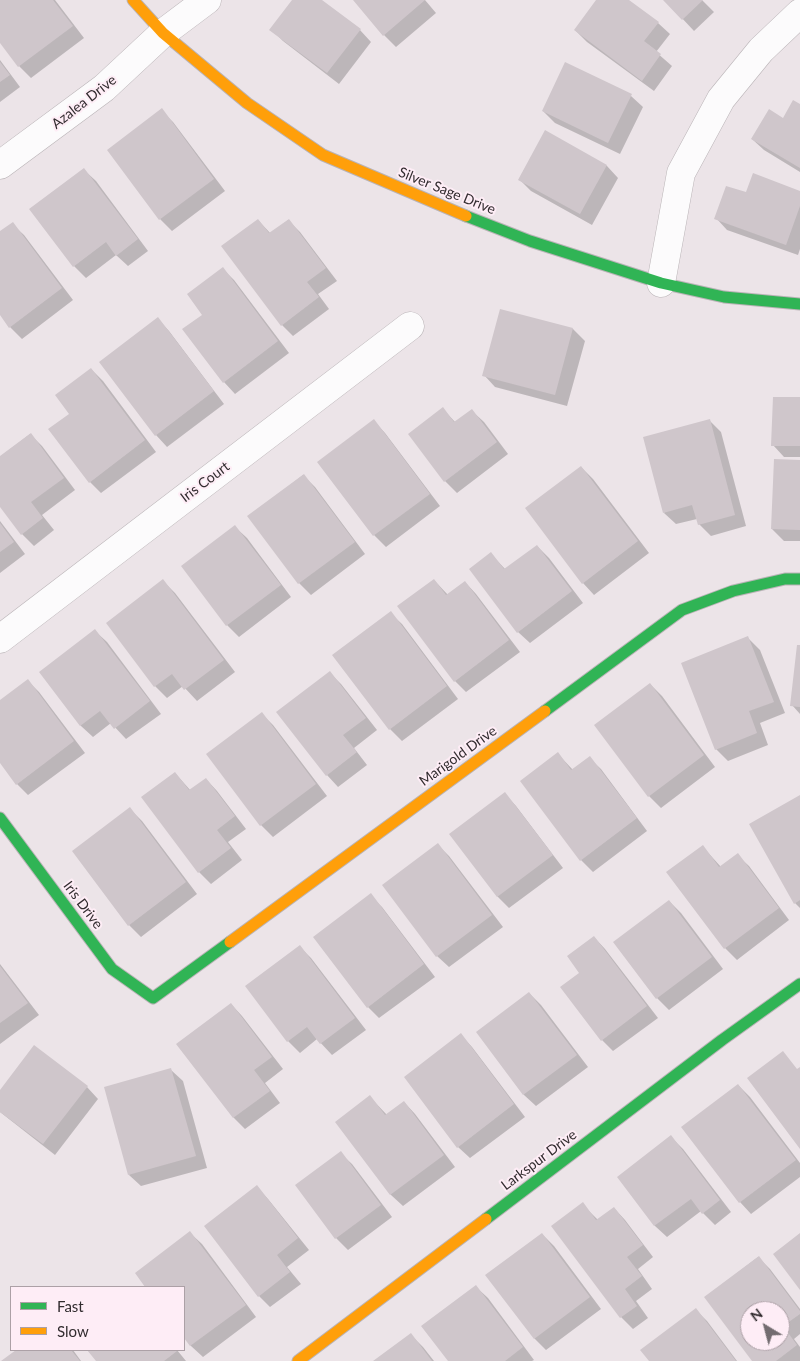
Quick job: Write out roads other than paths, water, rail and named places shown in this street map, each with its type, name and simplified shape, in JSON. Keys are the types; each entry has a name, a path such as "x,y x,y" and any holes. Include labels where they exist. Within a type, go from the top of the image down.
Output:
{"street":[{"name":"Silver Sage Drive","path":"133,0 163,33 247,103 323,155 444,207 530,240 661,283 724,297 800,304"},
{"name":"Azalea Drive","path":"0,165 104,88 163,33 207,0"},
{"path":"661,283 681,173 721,98 760,50 800,13"},
{"name":"Iris Court","path":"0,639 410,326"},
{"name":"Marigold Drive","path":"153,998 682,610 733,590 785,579 800,579"},
{"name":"Iris Drive","path":"0,818 112,969 153,998"},
{"name":"Larkspur Drive","path":"298,1361 722,1040 800,984"}]}
